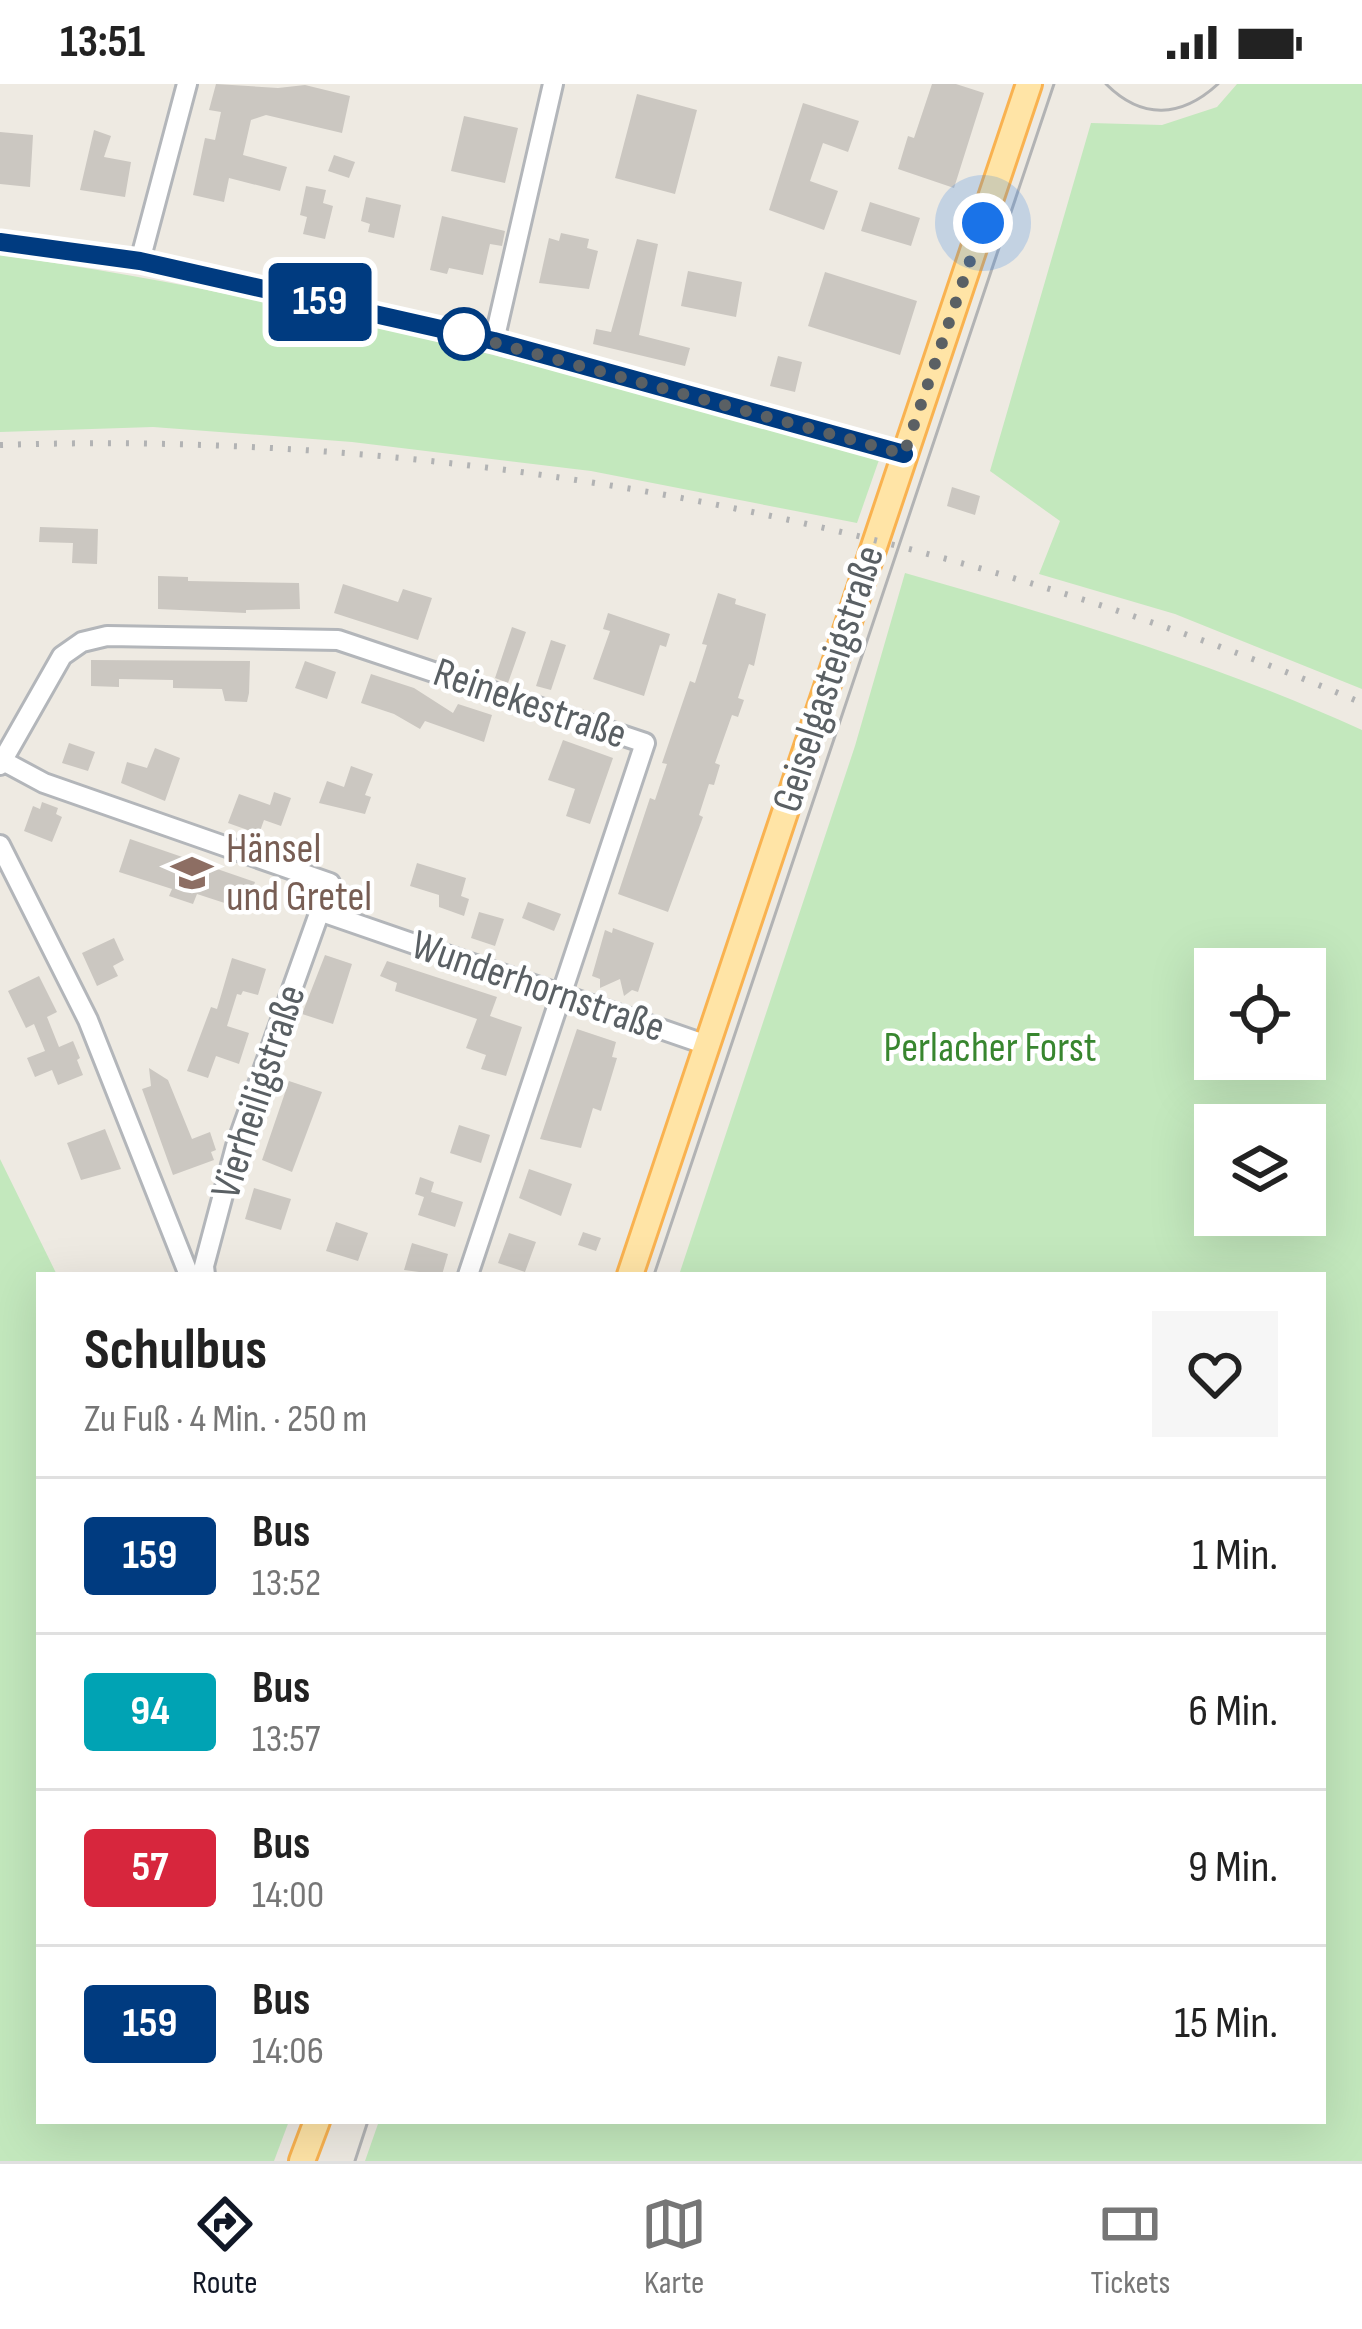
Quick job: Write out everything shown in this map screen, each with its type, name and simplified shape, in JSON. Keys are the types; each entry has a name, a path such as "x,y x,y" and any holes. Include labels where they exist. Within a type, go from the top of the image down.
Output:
{"main road":[{"name":"Geiselgasteigstraße","path":"631,1272 1029,84"},
{"path":"302,2161 316,2124"}],"street":[{"path":"140,261 187,84"},
{"path":"494,341 553,84"},
{"path":"0,242 140,261 494,341 904,454"},
{"name":"Reinekestraße","path":"1,763 62,656 82,642 107,636 338,640 645,743 469,1272"},
{"path":"1,763 44,783 330,883 319,911"},
{"path":"0,844 88,1019 188,1272"},
{"name":"Wunderhornstraße","path":"319,911 707,1045"},
{"name":"Vierheiligstraße","path":"206,1272 236,1146 319,911"}],"green space":[{"path":"1237,84 1362,84 1362,689 1175,614 1039,574 1060,521 990,471 1091,123 1162,125 1217,107"},
{"path":"0,255 111,272 333,317 880,457 857,523 591,471 352,442 153,427 0,432"},
{"name":"Perlacher Forst","path":"905,573 1194,662 1362,730 1362,2161 365,2161 378,2124 1326,2124 1326,1272 680,1272 855,746"},
{"path":"0,1159 56,1272 36,1272 36,2124 288,2124 274,2161 0,2161"}],"building":[{"path":"216,84 305,85 350,96 342,133 266,115 251,120 243,155 287,167 280,191 229,178 224,202 193,195 205,138 215,140 221,112 209,110"},
{"path":"932,84 956,84 984,93 954,188 898,169"},
{"path":"637,94 697,110 675,194 615,178"},
{"path":"803,103 859,121 848,152 823,143 810,181 838,191 824,230 769,210"},
{"path":"464,116 518,128 505,183 451,171"},
{"path":"94,130 111,136 104,157 131,162 125,197 80,190"},
{"path":"0,132 33,135 30,187 0,184"},
{"path":"334,155 355,162 349,178 328,171"},
{"path":"306,186 326,190 323,203 333,206 325,239 303,234 307,217 300,215"},
{"path":"366,197 401,205 394,238 368,232 370,224 361,221"},
{"path":"870,202 920,218 911,246 861,231"},
{"path":"442,216 505,231 502,246 490,244 483,275 449,268 447,274 430,270"},
{"path":"561,233 589,239 587,248 598,251 589,289 539,283 549,238 559,241"},
{"path":"637,239 658,244 639,335 690,348 685,366 593,344 596,329 611,332"},
{"path":"688,271 742,282 736,317 681,306"},
{"path":"825,272 917,301 900,355 808,326"},
{"path":"778,356 802,362 795,392 770,386"},
{"path":"952,487 980,496 975,515 947,506"},
{"path":"40,527 98,529 97,564 72,563 73,543 39,542"},
{"path":"158,576 299,583 300,609 246,613 158,609"},
{"path":"343,584 398,602 403,589 432,598 418,640 334,613"},
{"path":"718,593 766,614 754,666 749,664 738,698 744,700 738,717 732,715 715,763 720,765 714,785 709,784 699,815 703,817 668,912 618,894 650,798 655,800 667,764 662,763 690,681 695,683"},
{"path":"608,613 670,634 666,647 660,645 644,696 593,679 610,631 603,629"},
{"path":"512,627 526,632 508,683 495,678"},
{"path":"551,640 566,645 551,690 536,686"},
{"path":"91,660 250,661 247,702 225,701 222,689 173,688 173,680 119,679 119,687 91,686"},
{"path":"305,661 336,672 327,699 295,688"},
{"path":"371,674 414,688 453,713 458,704 492,715 484,742 425,721 420,729 361,703"},
{"path":"563,740 613,758 590,824 566,816 575,789 548,780"},
{"path":"69,743 95,752 88,771 62,763"},
{"path":"155,748 180,758 165,801 121,783 127,762 147,768"},
{"path":"351,766 373,774 365,795 371,797 365,814 319,803 327,781 344,787"},
{"path":"274,792 291,798 281,826 264,820 259,834 228,823 239,794 270,805"},
{"path":"42,802 58,808 56,814 62,817 52,842 24,831 33,806 40,809"},
{"path":"130,839 255,882 246,910 197,894 193,904 169,896 172,889 119,872"},
{"path":"417,863 466,878 461,896 469,899 464,916 439,907 439,895 410,886"},
{"path":"528,902 561,914 554,931 522,918"},
{"path":"479,912 504,919 495,946 471,938"},
{"path":"613,928 654,943 638,992 624,996 620,979 600,988 600,979 592,976 605,930 612,933"},
{"path":"114,938 124,960 113,966 118,976 97,986 82,953"},
{"path":"325,955 352,964 333,1024 302,1014"},
{"path":"232,958 266,969 258,995 237,994 227,1026 249,1033 239,1064 216,1056 208,1078 187,1071 211,1007 217,1009"},
{"path":"387,961 497,997 490,1016 522,1027 506,1076 481,1069 486,1055 466,1048 477,1019 395,991 397,983 380,976"},
{"path":"39,976 57,1012 47,1017 59,1047 73,1041 83,1075 58,1085 52,1070 35,1077 27,1058 45,1051 34,1024 26,1028 8,991"},
{"path":"577,1029 616,1042 612,1057 617,1058 601,1111 593,1108 581,1148 540,1139"},
{"path":"149,1068 168,1080 192,1139 210,1132 214,1160 173,1175 142,1089 151,1086"},
{"path":"289,1081 322,1092 292,1172 262,1160"},
{"path":"459,1125 490,1135 481,1163 450,1153"},
{"path":"105,1129 121,1169 81,1180 67,1143"},
{"path":"529,1169 572,1184 561,1216 519,1198"},
{"path":"420,1177 434,1182 431,1192 463,1202 455,1227 418,1215 424,1197 415,1194"},
{"path":"254,1188 291,1199 281,1230 245,1219"},
{"path":"336,1222 368,1233 358,1261 326,1251"},
{"path":"583,1232 601,1238 596,1251 578,1245"},
{"path":"509,1233 536,1242 525,1272 498,1263"},
{"path":"412,1243 448,1254 443,1272 404,1270"}],"tram line":[{"path":"655,1272 1054,84"},
{"path":"1106,84 1133,104 1162,110 1190,103 1218,84"},
{"path":"355,2161 367,2124"}],"railway":[{"path":"0,445 174,444 348,453 522,472 695,500 866,538 1035,584 1200,640 1362,703"}],"bus line":[{"name":"159","path":"0,242 140,261 494,341 904,454"}],"place":[{"name":"Hänsel und Gretel","path":"192,873"}],"route":[{"path":"464,334 459,333 904,454 983,223"}]}
